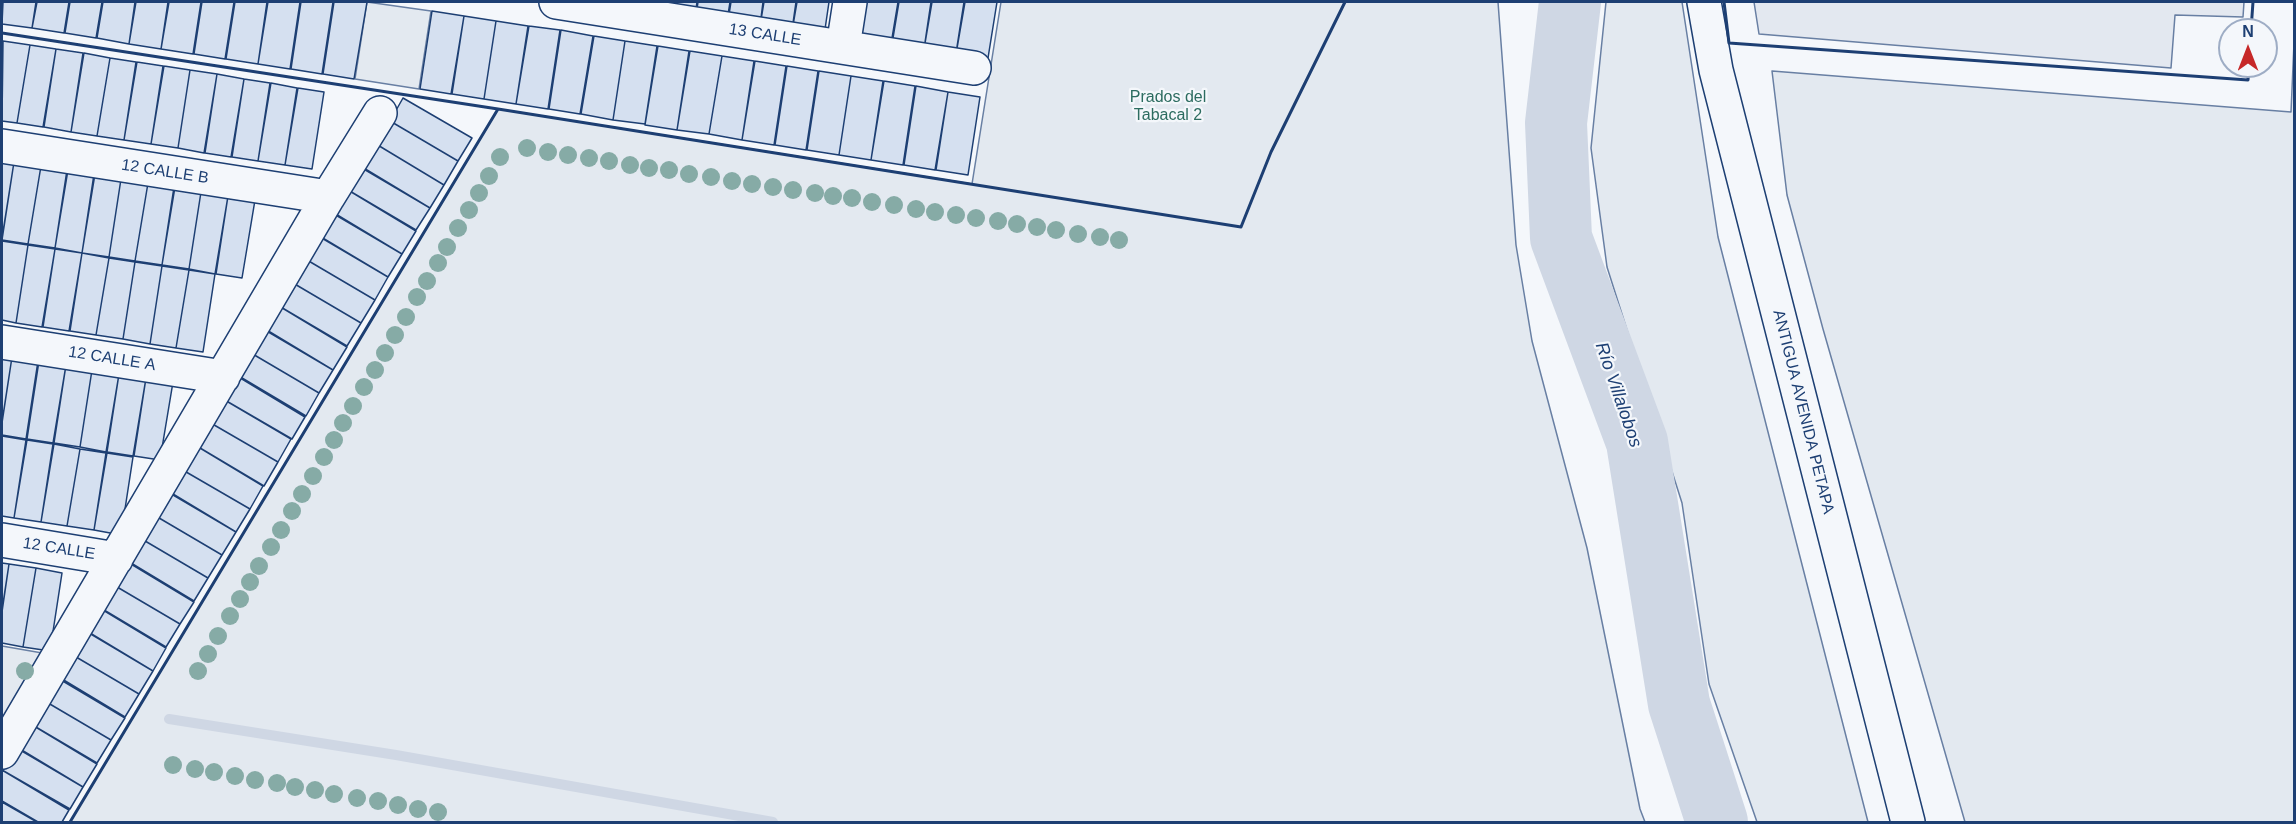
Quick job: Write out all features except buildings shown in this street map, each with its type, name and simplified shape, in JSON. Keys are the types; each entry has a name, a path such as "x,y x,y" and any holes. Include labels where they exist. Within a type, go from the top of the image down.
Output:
{"street":[{"name":"13 CALLE","path":"556,2 640,8 843,47 974,68"},
{"path":"843,47 850,2"},
{"name":"ANTIGUA AVENIDA PETAPA","path":"1704,2 1716,70 1908,822"},
{"path":"2,752 328,197 380,113"},
{"name":"12 CALLE B","path":"2,146 328,197"},
{"name":"12 CALLE A","path":"2,342 223,377"},
{"name":"12 CALLE","path":"2,540 116,559"}],"green space":[{"path":"367,2 431,11 419,89 355,79"},
{"name":"Prados del Tabacal 2","path":"1001,2 1498,2 1516,245 1532,341 1587,548 1640,809 1645,822 70,822 498,109 972,184"},
{"path":"1606,2 1682,2 1718,237 1868,822 1757,822 1709,684 1682,503 1607,267 1591,148"},
{"path":"2294,43 2294,822 1965,822 1823,329 1787,195 1772,71 2291,112"},
{"path":"2,646 48,654 2,727"}],"shaded area":[{"path":"1754,2 2244,2 2243,17 2175,15 2171,68 1759,34"}],"waterway":[{"name":"Río Villalobos","path":"1570,2 1556,123 1561,238 1637,442 1679,704 1717,822"},
{"path":"169,719 396,755 773,822"}],"wall":[{"path":"498,109 1241,227 1271,152 1345,2"},
{"path":"1724,2 1729,43 2218,78"},
{"path":"2252,18 2253,2"},
{"path":"2,33 498,109 70,822"},
{"path":"2220,78 2248,80 2248,78"}]}
